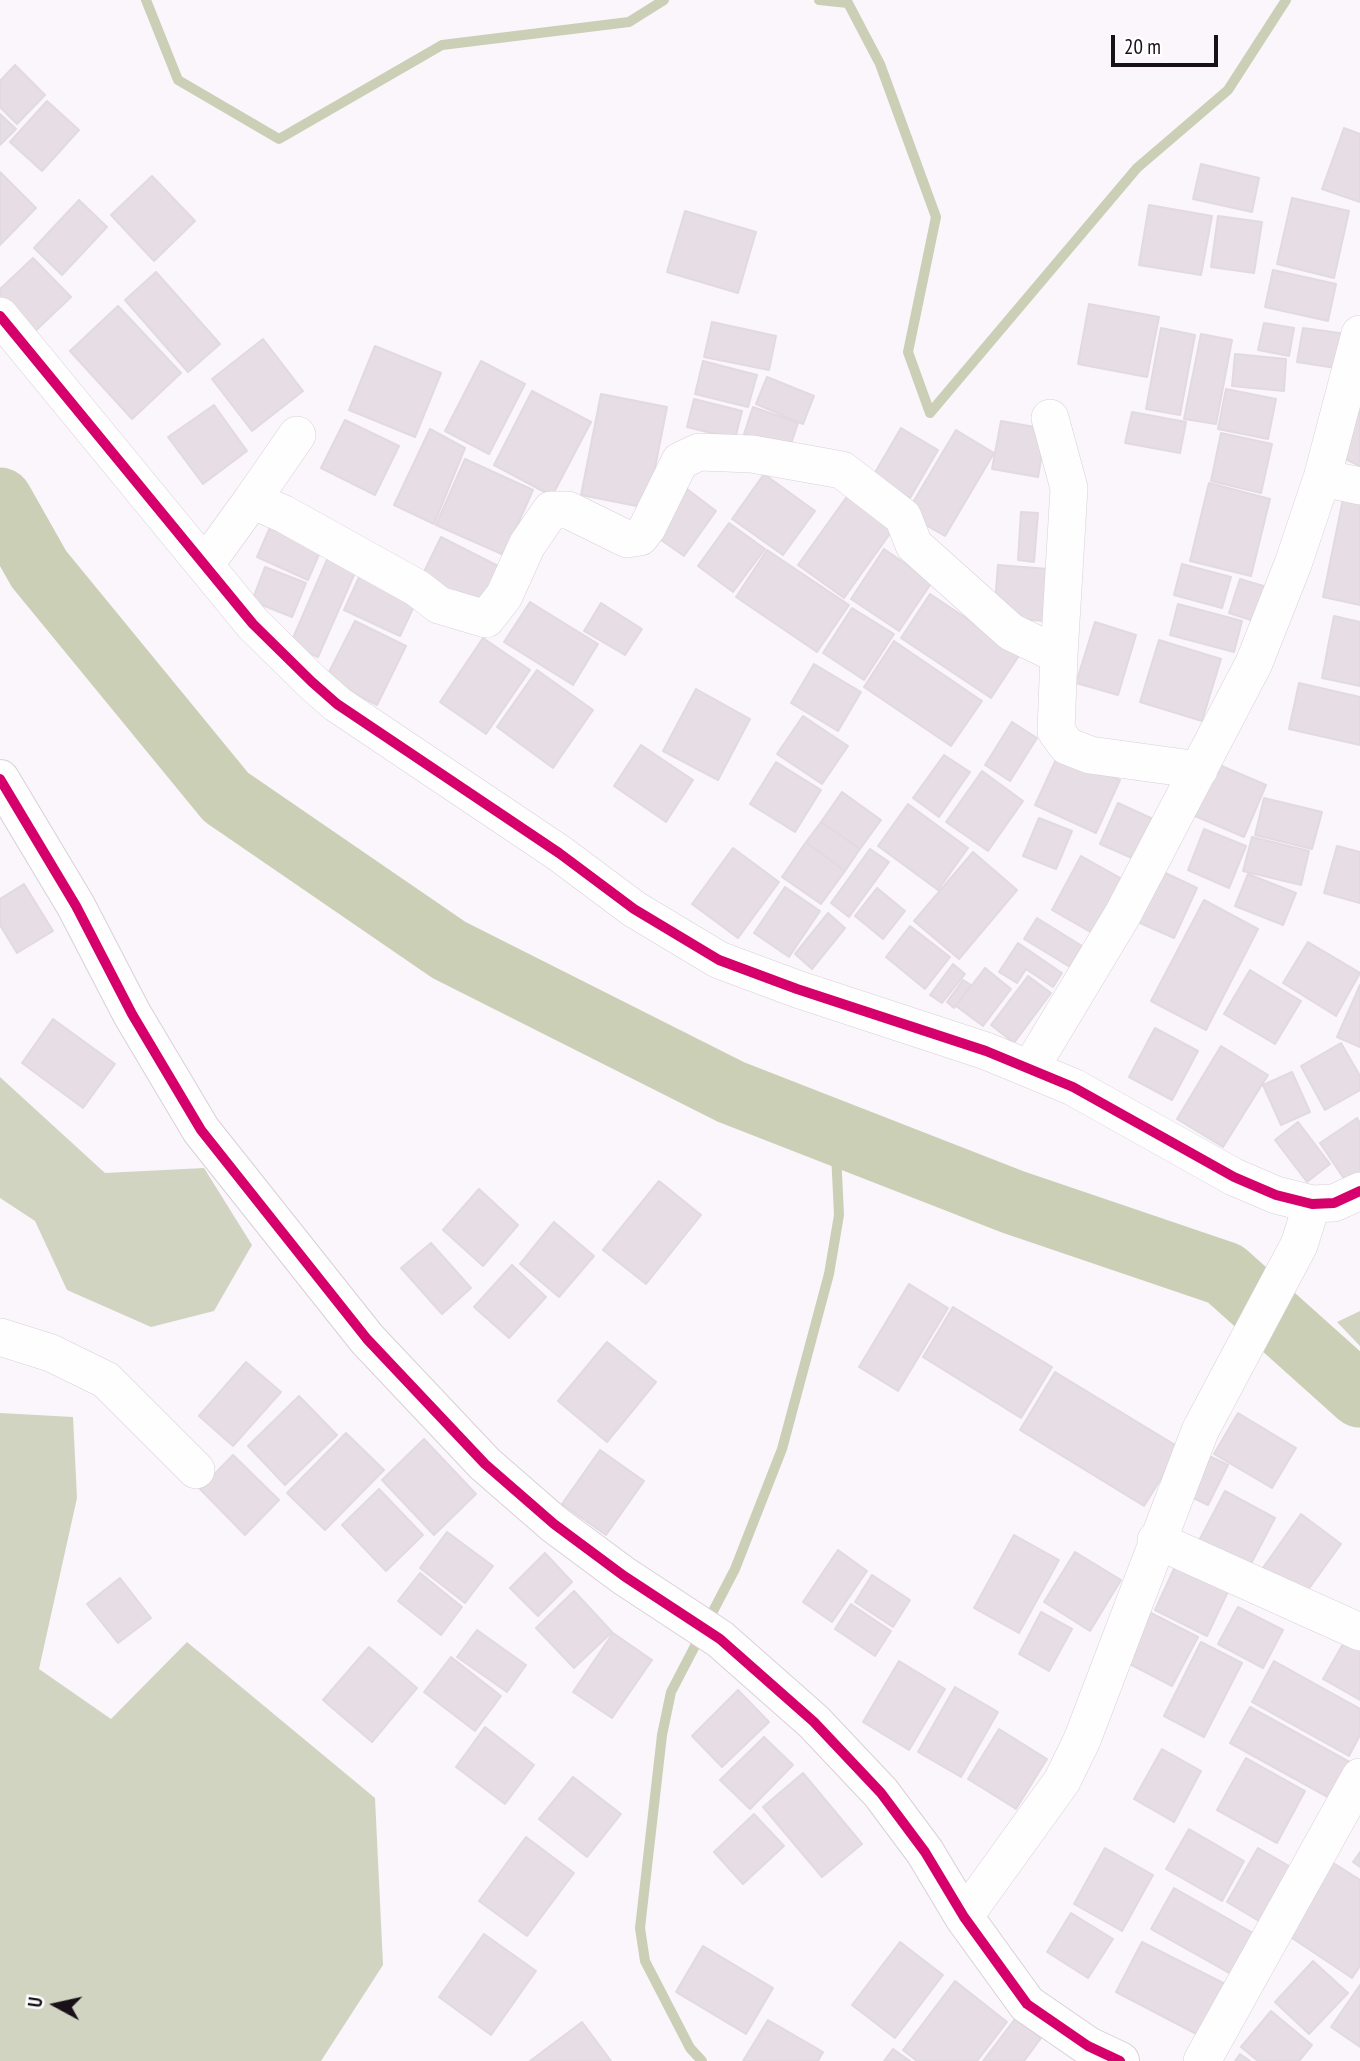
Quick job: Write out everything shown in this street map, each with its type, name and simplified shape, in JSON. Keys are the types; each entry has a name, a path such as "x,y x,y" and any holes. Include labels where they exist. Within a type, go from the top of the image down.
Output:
{"street":[{"path":"0,316 253,624 337,704 559,853 634,909 719,960 1030,1069 1073,1087 1234,1177 1276,1195 1311,1204 1334,1203 1360,1191"},
{"path":"1030,1069 1123,914 1254,663 1293,564 1322,478 1360,334"},
{"path":"1050,418 1069,488 1056,731 1067,746 1090,755 1199,770"},
{"path":"205,565 297,435"},
{"path":"252,500 284,514 417,588 439,605 486,619 504,596 527,545 551,510 568,510 627,539 640,537 648,528 680,461 699,452 752,454 842,470 903,517 914,545 1011,632 1059,655"},
{"path":"1322,478 1360,485"},
{"path":"0,779 76,906 132,1014 201,1130 367,1339 485,1464 554,1524 720,1639 814,1722 881,1793 925,1852 964,1917 1027,2004 1088,2046 1120,2061"},
{"path":"964,1917 1062,1781 1082,1740 1156,1540 1200,1431 1298,1245 1311,1204"},
{"path":"0,1337 51,1353 106,1380 197,1470"},
{"path":"1156,1540 1360,1632"},
{"path":"1202,2061 1360,1777"}],"green space":[{"path":"0,1077 105,1173 204,1168 252,1245 214,1311 151,1327 67,1290 35,1221 0,1198"},
{"path":"1360,1311 1360,1346 1337,1322"},
{"path":"0,1413 73,1417 77,1498 39,1669 111,1719 187,1642 375,1798 383,1965 321,2061 0,2061"}],"building":[{"path":"15,65 45,95 17,124 0,107 0,81"},
{"path":"47,101 79,130 42,171 10,142"},
{"path":"0,114 16,129 0,145"},
{"path":"1344,128 1360,134 1360,202 1322,189"},
{"path":"1201,164 1259,178 1252,212 1193,199"},
{"path":"0,172 36,208 0,245"},
{"path":"152,176 195,221 154,261 111,215"},
{"path":"1292,198 1349,211 1334,278 1277,264"},
{"path":"79,200 107,227 62,275 34,248"},
{"path":"1149,205 1212,216 1201,275 1139,265"},
{"path":"685,211 756,232 738,293 667,272"},
{"path":"1218,216 1262,222 1254,273 1211,267"},
{"path":"33,258 71,297 30,336 0,304 0,289"},
{"path":"1273,270 1336,284 1328,321 1265,307"},
{"path":"156,272 220,344 188,372 125,300"},
{"path":"1089,304 1159,317 1147,377 1078,364"},
{"path":"118,306 181,373 132,419 70,351"},
{"path":"712,322 776,336 769,370 704,357"},
{"path":"1264,323 1294,328 1289,356 1258,350"},
{"path":"1161,328 1195,335 1180,415 1146,409"},
{"path":"1303,328 1347,334 1342,369 1297,362"},
{"path":"1201,334 1232,340 1216,424 1184,419"},
{"path":"263,339 303,391 252,431 212,379"},
{"path":"375,346 441,373 415,437 349,410"},
{"path":"1235,354 1286,359 1284,391 1232,386"},
{"path":"481,361 525,384 489,454 445,431"},
{"path":"703,361 757,375 748,407 695,394"},
{"path":"767,377 814,396 803,424 756,404"},
{"path":"1226,389 1276,399 1268,439 1218,429"},
{"path":"532,391 591,422 552,496 494,465"},
{"path":"601,394 667,407 647,508 581,495"},
{"path":"694,399 742,411 735,439 687,427"},
{"path":"214,405 247,451 203,484 168,437"},
{"path":"753,407 798,423 789,450 744,434"},
{"path":"1360,411 1360,466 1339,456"},
{"path":"1132,412 1186,422 1180,453 1125,443"},
{"path":"345,420 399,446 375,495 321,468"},
{"path":"1001,421 1046,429 1038,477 992,469"},
{"path":"901,428 938,450 910,498 873,476"},
{"path":"430,429 465,448 434,524 394,505"},
{"path":"956,430 994,453 945,536 906,514"},
{"path":"1221,433 1272,444 1261,493 1211,481"},
{"path":"465,459 533,490 504,555 436,525"},
{"path":"764,474 815,511 783,555 732,519"},
{"path":"1209,483 1270,499 1251,576 1190,561"},
{"path":"853,488 899,521 844,598 798,565"},
{"path":"687,489 716,511 684,556 654,535"},
{"path":"1343,499 1360,502 1360,605 1323,597"},
{"path":"1021,512 1038,513 1034,562 1018,560"},
{"path":"275,516 326,538 308,580 257,557"},
{"path":"729,523 765,549 733,592 698,566"},
{"path":"441,537 500,567 478,611 419,582"},
{"path":"884,549 932,582 899,631 851,599"},
{"path":"767,550 849,605 817,652 736,597"},
{"path":"329,555 357,568 318,657 290,645"},
{"path":"1182,564 1231,577 1222,608 1174,595"},
{"path":"998,565 1061,570 1057,622 994,617"},
{"path":"265,567 306,583 292,617 252,601"},
{"path":"360,575 416,602 400,636 344,610"},
{"path":"1240,579 1270,588 1260,623 1229,613"},
{"path":"930,594 1020,654 991,698 901,638"},
{"path":"530,602 598,644 573,685 504,642"},
{"path":"601,603 642,629 625,655 584,631"},
{"path":"1178,604 1242,621 1234,652 1170,635"},
{"path":"852,608 894,634 864,680 823,653"},
{"path":"1334,616 1360,622 1360,686 1322,678"},
{"path":"355,621 406,646 377,705 326,678"},
{"path":"1095,622 1136,635 1118,695 1076,683"},
{"path":"483,638 530,670 486,734 440,702"},
{"path":"1159,640 1221,659 1202,721 1140,702"},
{"path":"894,641 982,701 951,746 864,687"},
{"path":"814,664 861,692 838,731 791,703"},
{"path":"537,670 593,710 553,768 497,727"},
{"path":"1299,683 1360,697 1360,745 1289,729"},
{"path":"696,689 750,719 718,780 663,751"},
{"path":"803,716 848,746 822,784 777,754"},
{"path":"1012,722 1037,738 1010,781 985,765"},
{"path":"641,745 693,780 666,822 614,786"},
{"path":"1059,753 1120,780 1096,833 1035,805"},
{"path":"944,755 970,772 939,817 913,798"},
{"path":"776,762 821,790 795,832 750,804"},
{"path":"1217,764 1266,785 1244,837 1195,816"},
{"path":"982,771 1023,801 988,851 946,822"},
{"path":"842,792 881,820 860,849 821,822"},
{"path":"1264,798 1322,812 1312,849 1255,835"},
{"path":"1118,803 1153,819 1134,859 1100,844"},
{"path":"908,804 968,848 938,890 878,846"},
{"path":"1039,818 1072,831 1056,869 1023,856"},
{"path":"821,822 860,849 845,871 806,842"},
{"path":"1204,829 1246,846 1229,888 1188,870"},
{"path":"1252,837 1309,851 1301,885 1243,871"},
{"path":"806,842 845,871 821,904 782,877"},
{"path":"1337,846 1360,852 1360,903 1324,893"},
{"path":"733,848 779,882 738,938 692,904"},
{"path":"870,849 889,862 849,917 831,903"},
{"path":"973,852 1017,890 959,959 914,921"},
{"path":"1081,856 1131,884 1101,938 1052,910"},
{"path":"1155,868 1197,888 1174,938 1131,919"},
{"path":"1248,874 1296,893 1283,925 1235,906"},
{"path":"24,884 53,931 17,953 0,925 0,899"},
{"path":"785,887 820,911 789,957 754,933"},
{"path":"877,888 905,911 883,939 855,916"},
{"path":"1204,900 1258,929 1206,1030 1151,1001"},
{"path":"828,913 845,928 812,969 795,954"},
{"path":"1037,918 1082,946 1070,967 1024,939"},
{"path":"910,926 950,957 925,989 886,957"},
{"path":"1308,942 1360,973 1336,1016 1283,983"},
{"path":"1018,943 1062,973 1053,987 1026,969 1017,983 999,972"},
{"path":"953,964 965,974 942,1003 930,995"},
{"path":"985,968 1011,989 983,1026 956,1006"},
{"path":"1250,970 1301,1001 1275,1044 1224,1014"},
{"path":"1028,976 1051,993 1014,1043 991,1025"},
{"path":"963,980 971,985 954,1008 947,1002"},
{"path":"1360,985 1360,1047 1337,1037"},
{"path":"53,1019 115,1064 83,1108 22,1063"},
{"path":"1155,1028 1198,1051 1172,1100 1129,1077"},
{"path":"1341,1043 1360,1076 1360,1090 1325,1110 1301,1066"},
{"path":"1221,1046 1268,1075 1223,1147 1177,1119"},
{"path":"1292,1072 1310,1112 1281,1125 1263,1085"},
{"path":"1357,1118 1360,1123 1360,1183 1351,1189 1320,1143"},
{"path":"1298,1122 1330,1164 1307,1182 1275,1140"},
{"path":"659,1181 701,1215 646,1284 603,1250"},
{"path":"479,1189 518,1225 483,1266 443,1230"},
{"path":"554,1222 594,1256 559,1297 520,1264"},
{"path":"431,1243 471,1288 442,1314 401,1268"},
{"path":"512,1265 546,1297 509,1338 474,1307"},
{"path":"909,1284 948,1308 898,1391 859,1367"},
{"path":"953,1307 1052,1367 1021,1418 923,1357"},
{"path":"607,1342 656,1382 607,1442 558,1401"},
{"path":"246,1362 281,1392 233,1446 199,1416"},
{"path":"1055,1372 1180,1448 1144,1506 1020,1430"},
{"path":"299,1396 337,1435 285,1485 248,1446"},
{"path":"1238,1413 1296,1448 1272,1488 1214,1454"},
{"path":"346,1433 384,1470 325,1530 287,1493"},
{"path":"424,1439 476,1494 434,1535 382,1480"},
{"path":"600,1450 644,1481 606,1535 562,1504"},
{"path":"1203,1453 1228,1465 1208,1505 1183,1493"},
{"path":"233,1455 279,1500 245,1535 200,1489"},
{"path":"379,1489 423,1535 386,1571 342,1525"},
{"path":"1225,1491 1275,1518 1245,1575 1195,1548"},
{"path":"1301,1514 1341,1544 1300,1601 1260,1572"},
{"path":"447,1532 493,1566 465,1603 420,1568"},
{"path":"1014,1535 1059,1560 1019,1633 974,1608"},
{"path":"838,1550 867,1571 832,1622 803,1602"},
{"path":"1075,1552 1121,1580 1090,1631 1044,1602"},
{"path":"545,1553 572,1582 538,1616 510,1588"},
{"path":"1179,1558 1232,1583 1207,1636 1155,1610"},
{"path":"420,1573 462,1607 441,1635 398,1601"},
{"path":"872,1575 910,1600 893,1627 855,1602"},
{"path":"120,1578 151,1618 118,1643 87,1604"},
{"path":"574,1591 612,1632 574,1668 536,1628"},
{"path":"851,1604 891,1631 875,1656 835,1629"},
{"path":"1238,1607 1283,1630 1263,1668 1218,1644"},
{"path":"1041,1612 1072,1629 1049,1671 1019,1654"},
{"path":"1151,1613 1198,1637 1172,1686 1126,1662"},
{"path":"477,1630 526,1665 507,1692 457,1657"},
{"path":"613,1633 652,1660 612,1718 573,1692"},
{"path":"1347,1637 1360,1644 1360,1700 1323,1679"},
{"path":"1201,1642 1242,1663 1204,1737 1164,1716"},
{"path":"369,1647 417,1688 372,1742 323,1700"},
{"path":"451,1657 501,1696 475,1731 424,1692"},
{"path":"899,1661 945,1689 909,1750 863,1722"},
{"path":"1274,1661 1360,1709 1360,1735 1349,1756 1252,1702"},
{"path":"955,1687 998,1712 961,1777 918,1752"},
{"path":"738,1690 769,1722 722,1767 692,1736"},
{"path":"1250,1707 1355,1765 1335,1801 1230,1743"},
{"path":"485,1727 534,1765 505,1804 456,1767"},
{"path":"999,1729 1047,1759 1016,1809 968,1779"},
{"path":"764,1737 793,1765 750,1809 720,1780"},
{"path":"1162,1749 1201,1771 1174,1822 1134,1799"},
{"path":"1246,1758 1305,1791 1277,1843 1217,1810"},
{"path":"803,1773 862,1844 822,1877 763,1807"},
{"path":"573,1777 621,1814 587,1857 539,1819"},
{"path":"754,1814 784,1846 743,1884 714,1852"},
{"path":"1189,1829 1244,1861 1222,1901 1166,1869"},
{"path":"526,1837 574,1873 527,1936 479,1901"},
{"path":"1105,1848 1153,1875 1122,1931 1074,1904"},
{"path":"1258,1848 1301,1873 1269,1927 1227,1902"},
{"path":"1360,1852 1360,1867 1353,1862"},
{"path":"1327,1859 1360,1880 1360,1966 1352,1978 1280,1930"},
{"path":"1174,1888 1253,1933 1231,1974 1151,1929"},
{"path":"1071,1913 1113,1939 1088,1978 1047,1952"},
{"path":"484,1934 536,1971 491,2035 439,1997"},
{"path":"900,1942 943,1975 895,2038 852,2005"},
{"path":"1142,1942 1235,1989 1208,2040 1116,1992"},
{"path":"703,1946 773,1988 746,2034 676,1992"},
{"path":"1313,1961 1348,1993 1309,2034 1275,2002"},
{"path":"955,1981 1007,2022 977,2061 917,2061 903,2050"},
{"path":"1360,1985 1360,2047 1331,2027"},
{"path":"1271,2011 1312,2045 1299,2061 1258,2061 1241,2047"},
{"path":"1015,2019 1041,2038 1024,2061 983,2061"},
{"path":"768,2020 823,2052 818,2061 743,2061"},
{"path":"582,2022 611,2061 530,2061"},
{"path":"893,2049 910,2061 884,2061"},
{"path":"1240,2054 1250,2061 1235,2061"}],"waterway":[{"path":"146,0 178,80 279,139 442,45 629,22 664,0"},
{"path":"819,0 848,3 880,64 936,217 908,352 930,413 1137,168 1228,90 1286,0"},
{"path":"0,500 39,569 226,797 449,950 731,1092 1013,1202 1225,1274 1360,1395"},
{"path":"702,2061 690,2048 645,1961 640,1928 662,1735 671,1692 735,1569 782,1449 829,1274 839,1215 835,1132"}],"cycle path":[{"path":"0,316 253,624 312,682 337,704 559,853 634,909 719,960 797,989 986,1051 1073,1087 1234,1177 1276,1195 1312,1204 1334,1203 1360,1191"},
{"path":"0,779 76,906 132,1014 201,1130 367,1339 485,1464 554,1524 624,1576 720,1639 814,1722 881,1793 925,1852 964,1917 1027,2004 1088,2046 1120,2061"}]}
